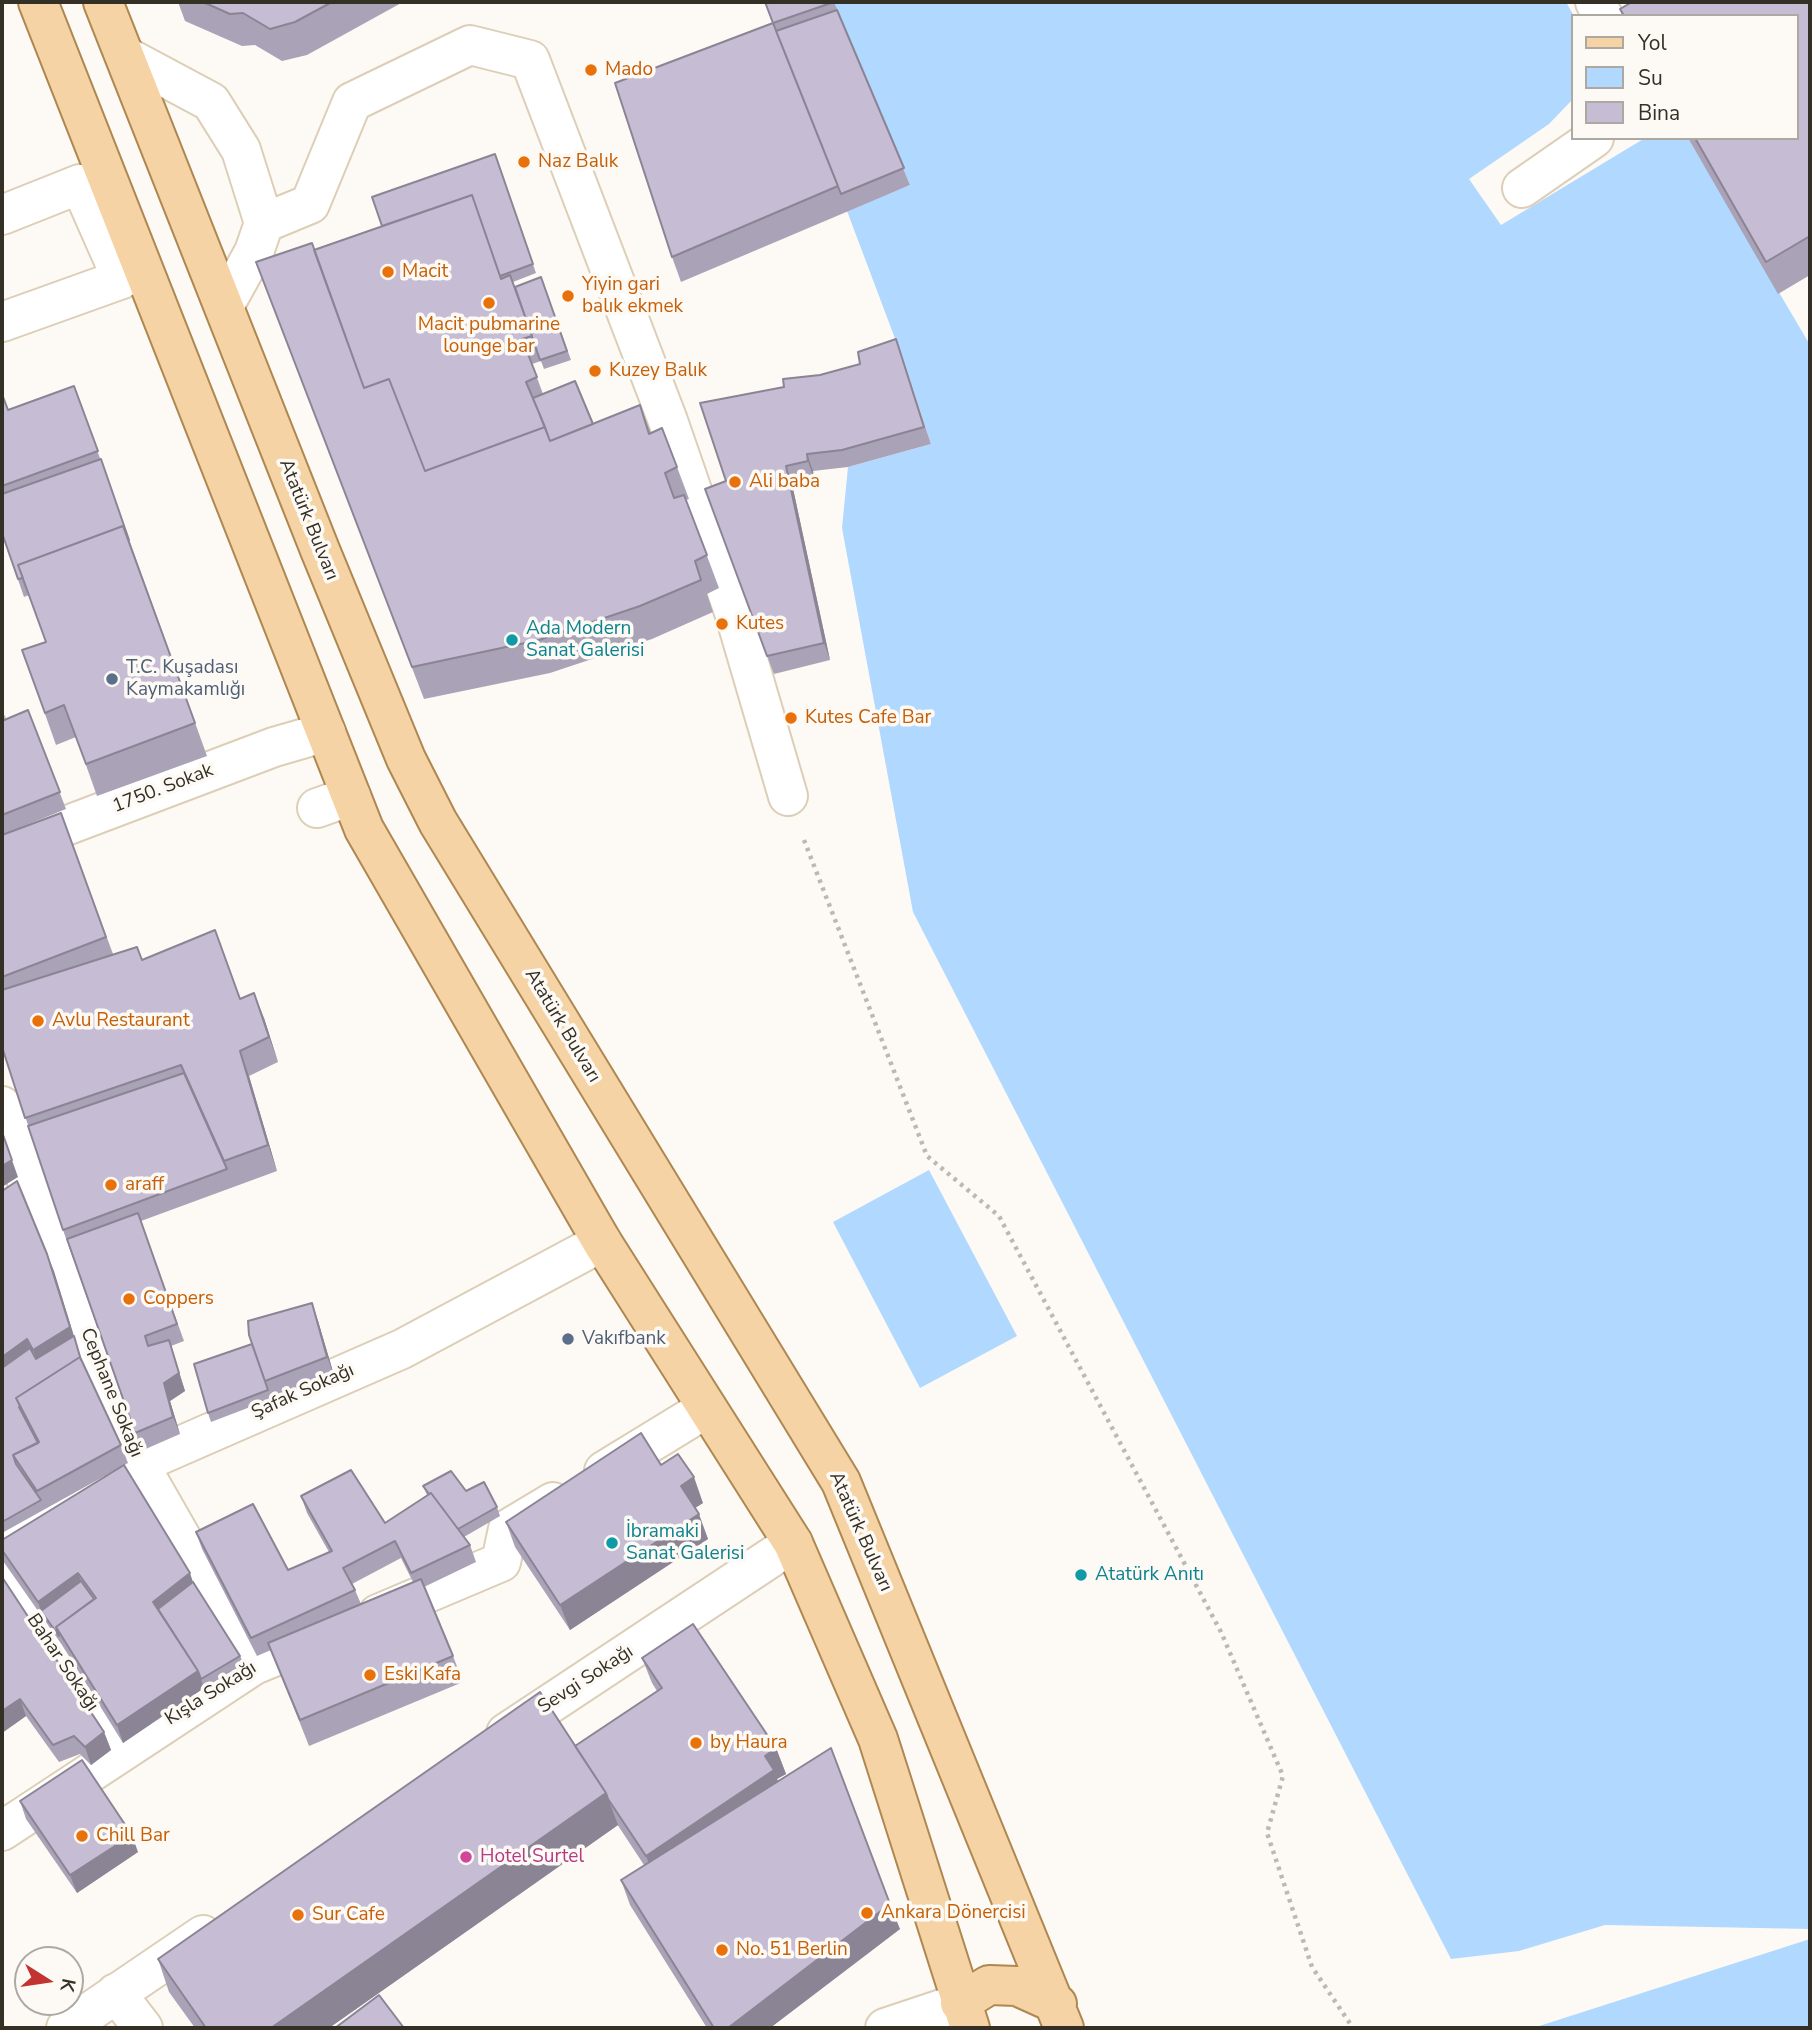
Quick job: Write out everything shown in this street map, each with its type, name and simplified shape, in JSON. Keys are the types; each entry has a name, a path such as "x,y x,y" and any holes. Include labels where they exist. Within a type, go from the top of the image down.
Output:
{"main road":[{"path":"38,2 326,732 334,802 364,829 602,1242 793,1542 878,1739 965,2015"},
{"name":"Atatürk Bulvarı","path":"103,2 386,710 438,822 841,1482 1060,2016"},
{"path":"965,2015 989,1985 1017,1986 1060,2016"}],"street":[{"path":"264,223 310,204 352,102 470,45 530,60 668,421 734,612 788,796"},
{"path":"125,56 211,102 241,150 264,223 254,252 224,306"},
{"path":"1522,188 1591,140"},
{"path":"2,215 79,184 122,279 2,322"},
{"name":"1750. Sokak","path":"2,850 274,747 326,732"},
{"name":"Cephane Sokağı","path":"2,1106 15,1193 139,1464 254,1665"},
{"name":"Şafak Sokağı","path":"2,1540 139,1464 402,1349 602,1242"},
{"name":"Kışla Sokağı","path":"2,1831 254,1665 501,1562 508,1530 707,1408"},
{"name":"Sevgi Sokağı","path":"482,1749 793,1542"},
{"name":"Bahar Sokağı","path":"2,1575 122,1751"},
{"path":"66,2028 233,1915"},
{"path":"116,1993 143,2028"},
{"path":"885,2028 965,2015"}],"path":[{"path":"2,718 9,714"},
{"path":"788,796 845,951 927,1156 999,1216 1222,1632 1283,1776 1267,1833 1312,1967 1353,2028"}],"water":[{"path":"833,2 1566,2 1573,14 1570,14 1570,102 1549,124 1469,179 1501,225 1642,140 1689,140 1810,345 1810,1929 1605,1925 1519,1951 1451,1959 913,912 842,528 848,467 931,444 902,357 847,211 910,185"},
{"path":"929,1170 1017,1336 920,1388 833,1222"},
{"path":"1810,1939 1810,2028 1533,2028"}],"building":[{"path":"203,2 332,2 295,22 270,29 243,13 230,14"},
{"path":"765,2 834,2 773,23"},
{"path":"1632,2 1810,2 1810,236 1766,262 1696,140 1798,140 1798,14 1623,14 1620,9"},
{"path":"837,10 904,168 841,194 776,31"},
{"path":"773,23 838,186 672,257 615,83"},
{"path":"495,154 533,264 500,276 472,195 382,226 372,197"},
{"path":"472,195 501,279 510,275 532,336 522,339 537,377 526,382 545,427 425,471 389,379 364,388 314,250"},
{"path":"312,243 364,388 389,379 425,471 545,427 550,441 640,405 649,434 662,428 677,467 665,473 674,498 684,495 707,555 695,561 701,580 640,606 539,640 412,667 256,262"},
{"path":"541,277 567,351 540,360 515,287"},
{"path":"896,339 924,427 842,450 807,454 808,461 786,466 824,643 767,656 705,489 726,481 700,403 784,387 783,379 820,375 860,364 858,352"},
{"path":"575,381 593,424 550,441 533,398"},
{"path":"74,386 98,451 2,486 2,394 8,410"},
{"path":"101,459 129,540 123,526 18,565 23,578 18,579 2,533 2,494"},
{"name":"T.C. Kuşadası Kaymakamlığı","path":"123,526 195,723 86,764 64,705 45,713 22,650 46,642 18,565"},
{"path":"28,710 60,792 2,815 2,721"},
{"path":"61,813 106,937 2,977 2,835"},
{"path":"215,930 240,999 254,993 269,1037 240,1051 268,1145 224,1161 181,1065 25,1118 2,1047 2,990 137,947 142,960"},
{"path":"184,1073 227,1169 63,1230 28,1126"},
{"path":"2,1132 12,1160 2,1166"},
{"path":"17,1181 47,1254 70,1327 33,1350 27,1339 2,1357 2,1191"},
{"name":"Coppers","path":"138,1213 177,1324 145,1336 148,1346 169,1340 179,1373 164,1383 173,1417 135,1433 67,1239"},
{"path":"312,1303 327,1357 265,1381 249,1335 248,1321"},
{"path":"74,1336 81,1360 80,1357 16,1398 38,1443 13,1455 16,1464 41,1500 2,1522 2,1368 30,1348 36,1359"},
{"path":"252,1344 268,1390 208,1413 194,1364"},
{"path":"80,1357 121,1445 37,1491 13,1455 39,1442 16,1398"},
{"name":"İbramaki Sanat Galerisi","path":"641,1433 661,1465 678,1454 694,1477 681,1486 699,1514 560,1605 506,1522"},
{"path":"124,1465 190,1573 153,1602 198,1671 117,1725 56,1627 96,1598 78,1573 38,1602 2,1550 2,1540"},
{"path":"351,1470 385,1523 431,1493 470,1545 411,1573 395,1541 343,1568 355,1590 251,1638 196,1532 253,1504 288,1570 332,1551 301,1496"},
{"path":"451,1471 466,1491 484,1482 497,1507 458,1529 423,1486"},
{"path":"2,1577 104,1732 85,1747 74,1736 53,1745 20,1699 2,1711"},
{"name":"Eski Kafa","path":"421,1579 453,1656 300,1720 268,1643"},
{"path":"81,1581 94,1599 56,1627 59,1636 41,1611"},
{"path":"193,1582 240,1656 201,1679 158,1609"},
{"name":"by Haura","path":"693,1624 776,1748 765,1756 774,1770 646,1856 575,1746 662,1688 642,1658"},
{"name":"Hotel Surtel","path":"540,1692 606,1793 271,2028 206,2028 158,1959"},
{"path":"831,1748 890,1904 728,2028 714,2028 621,1880"},
{"name":"Chill Bar","path":"82,1760 132,1835 70,1875 20,1801"},
{"path":"379,1995 404,2028 335,2028"}],"place":[{"name":"Mado","path":"591,70"},
{"name":"Naz Balık","path":"524,162"},
{"name":"Macit","path":"388,272"},
{"name":"Yiyin gari balık ekmek","path":"568,296"},
{"name":"Macit pubmarine lounge bar","path":"489,303"},
{"name":"Kuzey Balık","path":"595,371"},
{"name":"Ali baba","path":"735,482"},
{"name":"Kutes","path":"722,624"},
{"name":"Ada Modern Sanat Galerisi","path":"512,640"},
{"name":"T.C. Kuşadası Kaymakamlığı","path":"112,679"},
{"name":"Kutes Cafe Bar","path":"791,718"},
{"name":"Avlu Restaurant","path":"38,1021"},
{"name":"araff","path":"111,1185"},
{"name":"Coppers","path":"129,1299"},
{"name":"Vakıfbank","path":"568,1339"},
{"name":"İbramaki Sanat Galerisi","path":"612,1543"},
{"name":"Atatürk Anıtı","path":"1081,1575"},
{"name":"Eski Kafa","path":"370,1675"},
{"name":"by Haura","path":"696,1743"},
{"name":"Chill Bar","path":"82,1836"},
{"name":"Hotel Surtel","path":"466,1857"},
{"name":"Ankara Dönercisi","path":"867,1913"},
{"name":"Sur Cafe","path":"298,1915"},
{"name":"No. 51 Berlin","path":"722,1950"}]}
